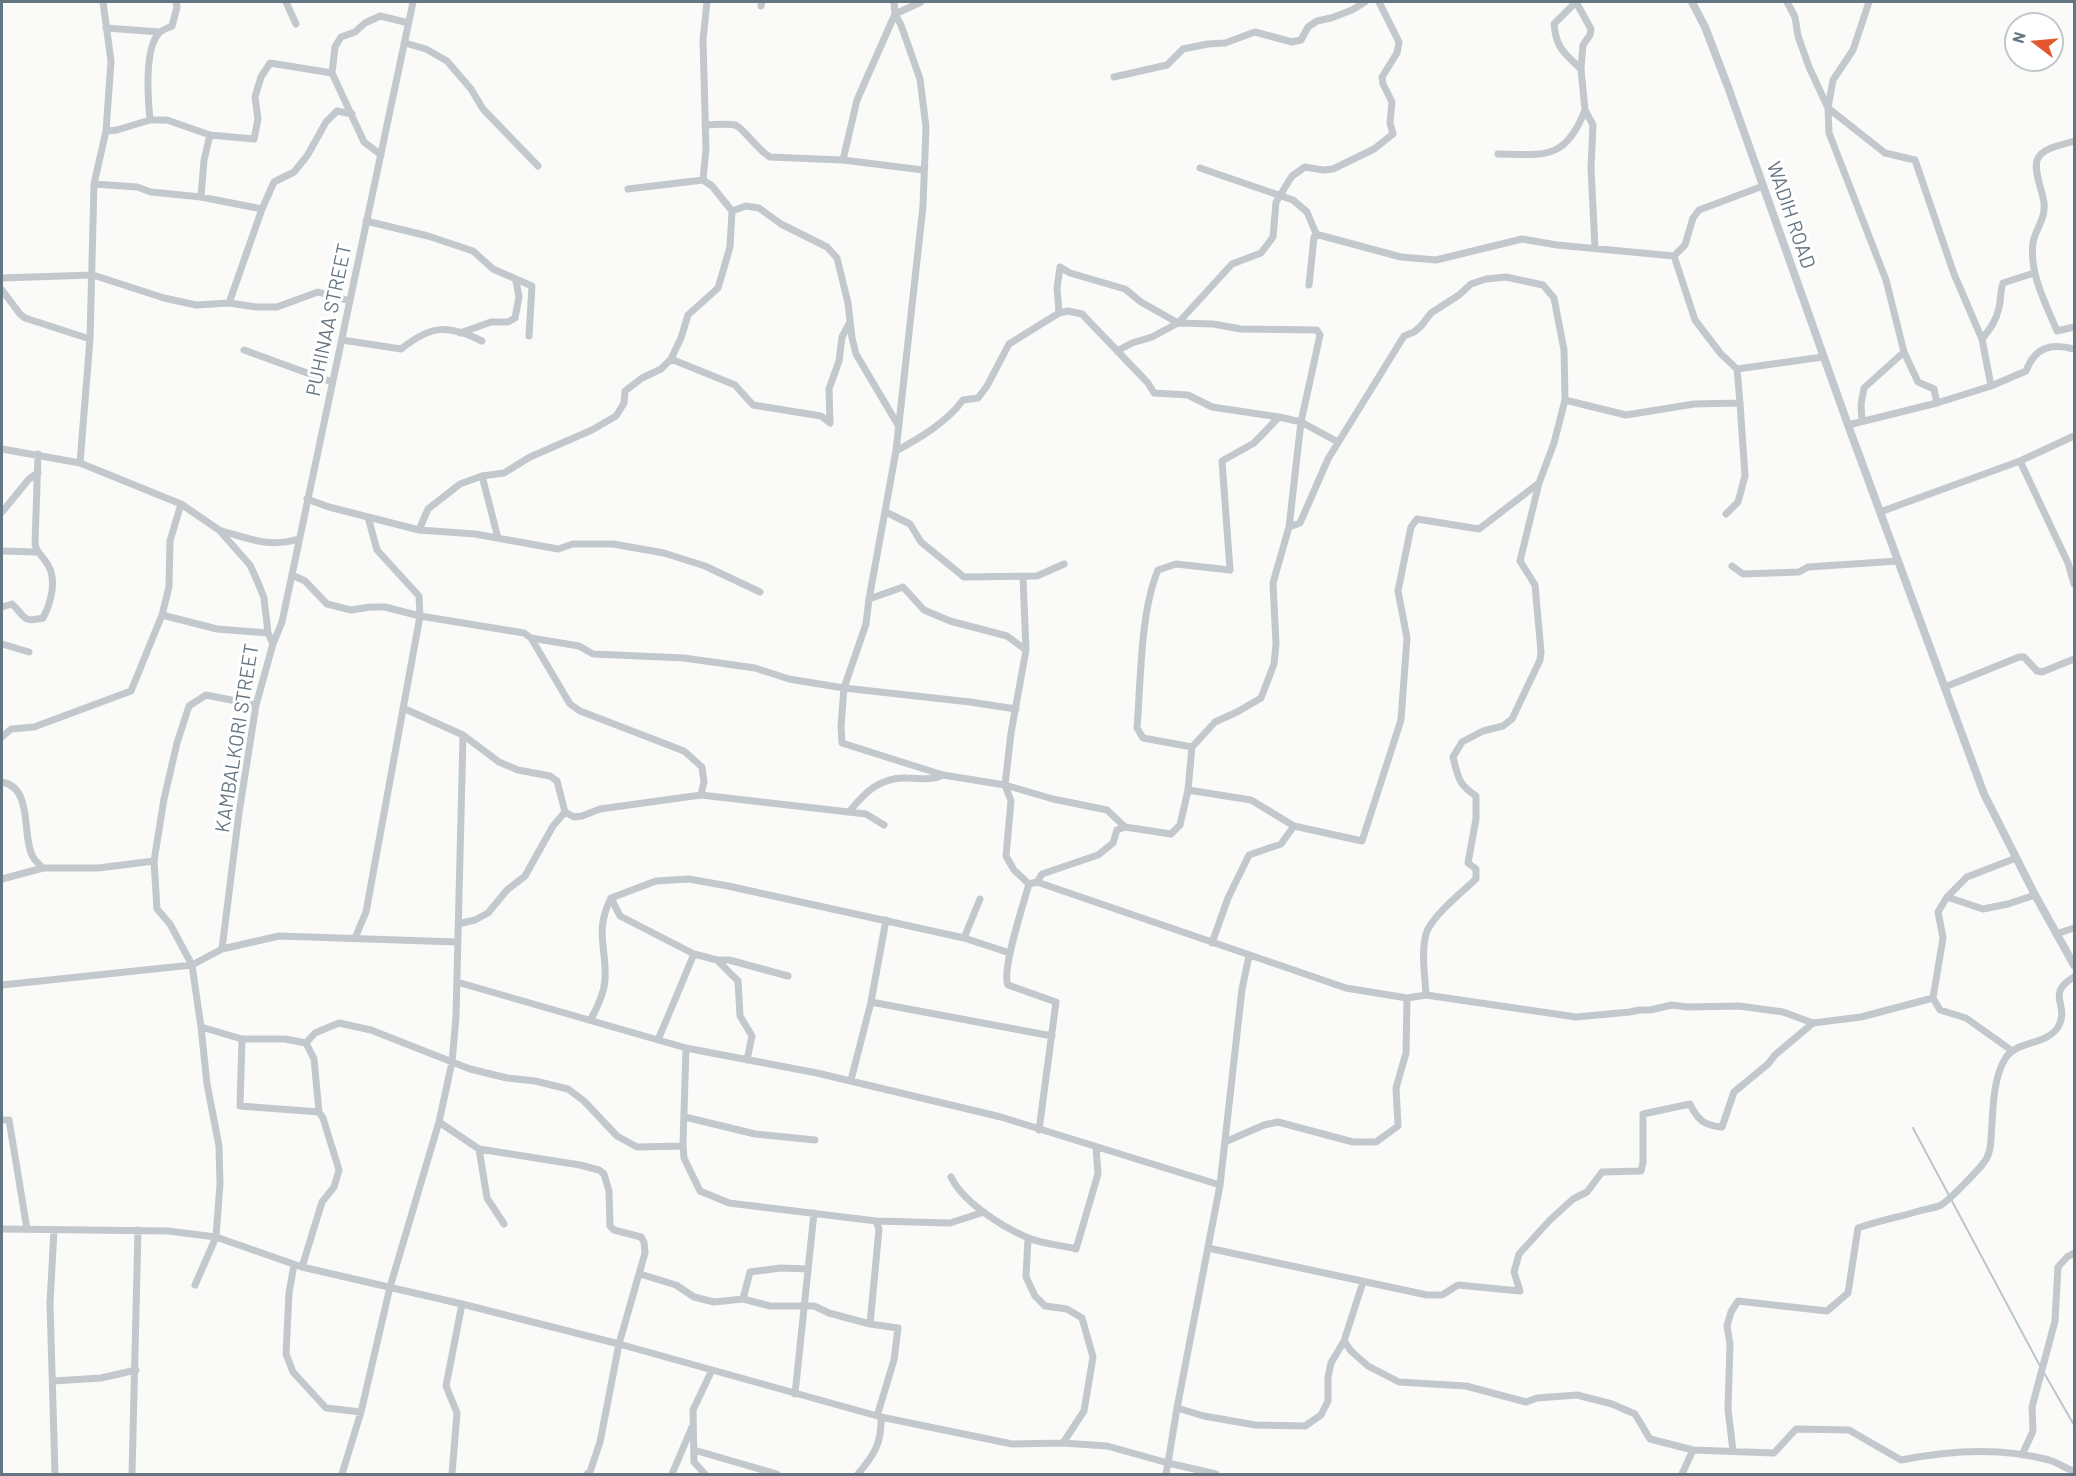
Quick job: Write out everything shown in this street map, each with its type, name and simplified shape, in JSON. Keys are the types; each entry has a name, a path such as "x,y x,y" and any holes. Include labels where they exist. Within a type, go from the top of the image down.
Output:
{"street":[{"path":"80,463 90,339 94,184 106,131 111,61 104,2"},
{"path":"150,120 151,46 160,33 172,27 177,8 176,2"},
{"path":"286,2 296,24"},
{"name":"PUHINAA STREET","path":"273,644 282,622 413,2"},
{"path":"703,180 705,125 703,40 707,2"},
{"path":"894,2 895,14 920,79 926,127 922,217 896,451 868,599 866,624 844,688 842,743 943,775 1005,785 1053,799 1107,810 1125,827"},
{"path":"843,160 857,100 895,14 921,2"},
{"path":"1114,77 1167,65 1183,49 1225,43 1255,32 1292,42 1301,40 1308,27 1317,21 1352,10 1365,2"},
{"path":"1117,351 1132,343 1152,337 1178,323 1232,264 1261,253 1273,237 1276,201 1292,176 1305,167 1333,169 1368,152 1393,134 1390,123 1392,102 1382,77 1397,53 1399,42 1379,2"},
{"path":"1581,69 1555,41 1554,24 1576,2 1591,29 1583,45 1581,69 1585,110 1593,125 1591,168 1595,248"},
{"name":"WADIH ROAD","path":"1692,2 1705,27 1724,76 1823,357 1984,794 2035,896 2074,965"},
{"path":"1787,2 1795,17 1798,36 1809,67 1828,108 1885,153 1915,160 1954,274 1982,339 1991,386"},
{"path":"1869,2 1853,50 1833,80 1828,108 1829,134 1886,280 1904,352 1918,382 1934,389 1937,403"},
{"path":"381,155 364,142 332,73 335,47 341,37 355,32 365,23 380,16 409,23"},
{"path":"106,28 160,33"},
{"path":"405,43 426,49 447,61 471,88 483,109 538,166"},
{"path":"106,131 150,120 167,120 210,135 254,139 258,119 255,97 261,77 270,63 332,73"},
{"path":"1498,154 1541,155 1558,148 1573,136 1585,110"},
{"path":"229,303 262,209 274,182 294,172 307,156 326,122 336,111 352,114"},
{"path":"705,125 735,125 761,152 770,157 843,160 923,170"},
{"path":"201,197 204,160 210,135"},
{"path":"2058,345 2057,331 2034,273 2033,242 2043,217 2044,206 2036,166 2038,158 2045,150 2074,141"},
{"path":"1200,168 1293,200 1306,212 1317,236"},
{"path":"419,530 428,509 460,484 482,476 504,473 530,457 592,430 616,416 624,404 625,391 642,378 661,369 671,359 688,315 718,288 730,247 732,211 712,186 703,180 628,189"},
{"path":"94,184 120,184 151,192 201,197 262,209"},
{"path":"1674,256 1685,245 1693,218 1699,210 1763,186"},
{"path":"732,211 746,206 759,208 781,224 827,247 837,258 848,303 856,354 898,425"},
{"path":"366,221 428,236 473,251 493,269 511,276 516,281 532,286 529,336"},
{"path":"1309,285 1314,237 1319,235 1401,257 1436,260 1522,239 1674,256"},
{"path":"1674,256 1695,320 1720,354 1737,369 1744,476 1738,502 1726,514"},
{"path":"1037,882 1042,874 1098,855 1113,843 1118,830 1125,827 1171,834 1180,825 1188,790 1192,747 1215,722 1261,698 1274,664 1276,644 1273,583 1289,527 1301,422 1320,335 1317,330 1241,329 1213,324 1178,323 1141,302 1125,289 1070,273 1060,267 1059,313"},
{"path":"1982,339 1994,323 2000,307 2000,292 2003,283 2034,273"},
{"path":"2,278 93,275 164,298 196,305 229,303 277,307 318,292 350,300"},
{"path":"1289,527 1300,523 1328,459 1404,336 1414,332 1431,313 1459,295 1471,284 1486,279 1506,278 1543,285 1554,298 1564,350 1565,400 1554,443 1539,483 1520,561 1535,585 1540,660 1512,719 1503,726 1483,731 1462,742 1453,756 1459,781 1464,788 1476,796 1476,819 1468,863 1476,869 1476,879 1431,924 1426,934 1424,961 1426,995"},
{"path":"460,333 491,322 508,322 515,318 519,297 516,281"},
{"path":"2,290 25,318 90,339"},
{"path":"896,451 954,412 963,400 978,398 987,386 1009,344 1059,313 1068,311 1082,314 1148,383 1154,393 1188,395 1212,407 1301,422 1338,442"},
{"path":"671,359 735,385 753,405 821,416 830,423 829,389 839,361 842,337 850,322"},
{"path":"2057,331 2074,327"},
{"path":"342,340 401,349 417,336 432,330 449,330 482,341"},
{"path":"1848,425 1937,403 1991,386 2026,371 2031,358 2049,347 2058,345 2074,349"},
{"path":"244,350 332,382"},
{"path":"1862,421 1861,405 1864,388 1904,352"},
{"path":"1737,369 1823,357"},
{"path":"1565,400 1626,415 1694,404 1740,403"},
{"path":"1192,747 1143,738 1137,728 1145,633 1152,584 1158,570 1176,564 1230,570 1222,461 1254,442 1279,417"},
{"path":"1880,512 2020,461 2074,436"},
{"name":"KAMBALKORI STREET","path":"2,449 80,463 181,504 219,530 250,566 264,598 267,633 273,644 256,705 239,813 222,949"},
{"path":"2,607 12,604 23,618 28,620 43,618 50,602 52,578 48,564 36,552 34,533 38,454"},
{"path":"2020,461 2068,563 2074,584"},
{"path":"2,512 29,479 38,473"},
{"path":"482,476 498,538"},
{"path":"1188,790 1251,800 1294,825 1362,841 1401,720 1407,638 1398,591 1411,527 1417,519 1479,529 1539,483"},
{"path":"307,498 329,507 419,530 498,538 558,549 573,544 613,544 664,553 705,566 760,592"},
{"path":"2,723 4,734 11,729 34,727 131,691 162,615 168,587 170,541 181,504"},
{"path":"886,512 910,524 921,542 964,577 1037,576 1064,564"},
{"path":"355,938 366,912 420,616 419,596 377,550 368,517"},
{"path":"219,530 268,544 283,544 299,539"},
{"path":"2,551 36,552"},
{"path":"1732,566 1743,574 1798,573 1808,567 1898,561"},
{"path":"292,575 305,581 327,604 351,610 385,607 420,616 524,633 531,638 570,704 580,711 684,751 702,767 704,782 701,795"},
{"path":"1023,577 1026,650 1005,785 1011,801 1006,856 1014,870 1029,884"},
{"path":"868,599 903,587 924,610 950,621 1007,636 1026,650"},
{"path":"162,615 217,629 267,633"},
{"path":"531,638 579,646 592,654 694,659 756,668 789,678 844,688 1016,709"},
{"path":"2,644 29,652"},
{"path":"1945,687 2019,657 2024,657 2042,672 2074,659"},
{"path":"195,1285 216,1237 220,1185 219,1146 207,1084 192,965 170,924 157,909 154,861 164,799 177,743 189,706 206,695 256,705"},
{"path":"403,708 463,735 499,762 518,770 550,776 557,781 566,812 574,817 600,808 701,795 866,814 884,825"},
{"path":"342,1474 361,1412 390,1287 439,1122 452,1062 457,982 463,735"},
{"path":"849,812 862,796 885,780 905,778 932,780 943,775"},
{"path":"2,782 10,784 17,790 26,817 33,857 43,868"},
{"path":"458,924 475,920 488,913 507,890 525,876 554,826 566,812"},
{"path":"1212,943 1228,898 1249,855 1281,844 1294,825"},
{"path":"2011,1050 1966,1018 1940,1010 1933,998 1943,938 1938,912 1947,897 1967,877 2016,858"},
{"path":"2,879 43,868 98,868 154,861"},
{"path":"591,1020 605,981 601,929 606,908 611,898 656,881 689,879 886,920 964,938 1010,953"},
{"path":"1029,884 1037,882 1346,988 1407,998 1426,995 1576,1017 1650,1010 1672,1005 1739,1006 1783,1012 1813,1023 1861,1017 1933,998"},
{"path":"1029,884 1010,953 1006,980 1008,985 1056,1002 1039,1130"},
{"path":"1947,897 1983,909 2035,896"},
{"path":"611,898 620,916 694,954 717,960 729,960 788,976"},
{"path":"964,938 980,899"},
{"path":"851,1080 871,1002 886,920"},
{"path":"2056,934 2074,927"},
{"path":"2,985 192,965 222,949 279,936 457,942"},
{"path":"658,1040 694,954"},
{"path":"1166,1474 1220,1185 1242,989 1249,956"},
{"path":"717,960 738,981 740,1016 752,1036 747,1060"},
{"path":"1733,1451 1728,1409 1730,1344 1727,1326 1731,1312 1738,1301 1827,1311 1848,1293 1858,1228 1939,1206 1950,1198 1988,1159 1991,1113 2000,1067 2011,1050 2041,1040 2057,1030 2062,1017 2058,994 2063,984 2074,977"},
{"path":"457,982 687,1048 851,1080 1001,1117 1220,1185"},
{"path":"1225,1142 1264,1125 1278,1122 1353,1143 1376,1142 1398,1126 1396,1088 1406,1053 1407,998"},
{"path":"871,1002 1052,1036"},
{"path":"306,1043 315,1033 339,1023 371,1030 452,1062 507,1078 536,1081 568,1089 584,1101 617,1136 637,1147 683,1146"},
{"path":"1208,1248 1428,1295 1442,1295 1458,1285 1520,1291 1514,1272 1519,1254 1550,1220 1572,1199 1587,1192 1602,1172 1641,1171 1643,1114 1690,1104 1696,1117 1702,1122 1722,1127 1734,1092 1813,1023"},
{"path":"201,1027 242,1038 285,1039 306,1043"},
{"path":"242,1038 240,1106 319,1112"},
{"path":"306,1043 314,1059 319,1112 323,1118 339,1170 334,1188 322,1202 289,1293 286,1354 293,1372 326,1408 361,1412"},
{"path":"687,1048 684,1158 700,1191 729,1203 876,1221 950,1223 984,1212"},
{"path":"685,1117 755,1134 815,1140"},
{"path":"2,1120 9,1120 27,1229"},
{"path":"439,1122 479,1149 599,1170 604,1174 609,1191 610,1226 614,1230 641,1237 644,1242 645,1253 619,1344 600,1442 590,1472 587,1474"},
{"path":"951,1177 956,1188 984,1212 1028,1238 1076,1249 1098,1174 1096,1147"},
{"path":"479,1149 487,1198 504,1224"},
{"path":"795,1394 814,1213"},
{"path":"870,1324 879,1229 876,1221"},
{"path":"2,1229 138,1230 216,1237 298,1266 619,1344 879,1417 1012,1444 1063,1443 1107,1446 1216,1474"},
{"path":"54,1230 50,1303 55,1474"},
{"path":"132,1474 138,1230"},
{"path":"1028,1238 1026,1277 1035,1296 1045,1306 1067,1309 1082,1318 1093,1357 1084,1411 1063,1443"},
{"path":"2022,1455 2033,1431 2032,1407 2055,1321 2058,1268 2067,1257 2074,1253"},
{"path":"743,1299 750,1272 781,1268 808,1269"},
{"path":"640,1274 676,1285 694,1297 714,1302 743,1299 770,1306 814,1306 870,1324 898,1328 894,1360 879,1417 882,1432 874,1455 858,1474"},
{"path":"1177,1408 1204,1416 1255,1425 1305,1425 1321,1414 1328,1401 1328,1377 1331,1363 1344,1341 1363,1282"},
{"path":"452,1474 456,1413 446,1386 462,1304"},
{"path":"1344,1341 1351,1351 1368,1366 1399,1382 1466,1386 1526,1402 1537,1398 1577,1395 1612,1404 1635,1414 1650,1438 1693,1450 1774,1453 1796,1429 1849,1430 1901,1460 1935,1453 1964,1451 2022,1455 2050,1460 2064,1465 2071,1471"},
{"path":"53,1381 101,1378 136,1370"},
{"path":"705,1474 694,1462 693,1410 712,1370"},
{"path":"672,1474 693,1424"},
{"path":"694,1450 777,1474"},
{"path":"1682,1474 1693,1450"},
{"path":"2061,1474 2071,1471"}],"waterway":[{"path":"1913,1128 2040,1366"},
{"path":"2043,1371 2074,1425"}]}
